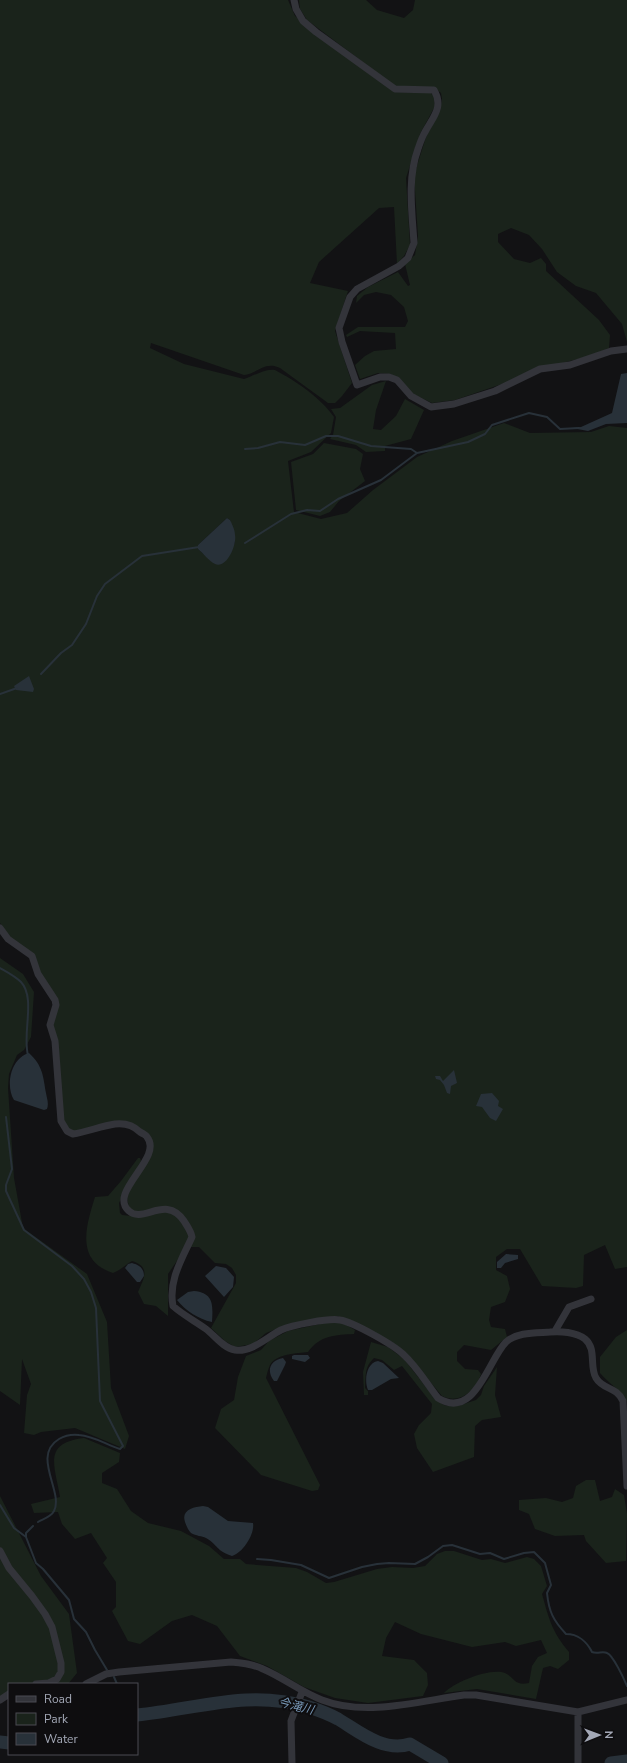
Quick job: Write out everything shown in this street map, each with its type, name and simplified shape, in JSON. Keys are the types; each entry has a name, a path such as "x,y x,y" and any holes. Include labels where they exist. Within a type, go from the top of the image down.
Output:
{"street":[{"path":"294,0 296,9 303,21 395,89 434,90 438,97 437,112 424,133 416,155 411,176 414,243 412,252 399,266 357,289 350,297 339,328 342,342 357,385 380,377 389,377 397,380 411,396 431,407 439,406 454,404 496,391 540,369 570,365 611,351 627,349"},
{"path":"0,928 8,938 32,956 38,974 56,1000 56,1005 50,1024 55,1041 63,1127 67,1132 73,1134 114,1124 122,1124 136,1128 148,1138 150,1145 149,1154 126,1192 124,1202 126,1208 134,1215 163,1208 171,1210 183,1219 192,1232 192,1237 173,1279 171,1296 173,1306 205,1328 225,1345 234,1350 255,1347 268,1337 285,1329 327,1320 341,1320 388,1342 404,1355 438,1398 445,1402 465,1400 480,1386 502,1348 511,1339 521,1335 554,1331 574,1333 584,1338 591,1346 594,1373 597,1380 602,1385 619,1393 623,1401 627,1486"},
{"path":"554,1331 569,1307 591,1299"},
{"path":"0,1551 8,1568 36,1602 52,1627 61,1663 61,1672 57,1679 42,1683"},
{"path":"88,1683 106,1674 119,1672 231,1662 245,1663 263,1668 302,1692 323,1701 355,1707 376,1708 464,1695 476,1695 578,1712 627,1700"},
{"path":"292,1763 291,1721 302,1692"},
{"path":"0,1701 8,1695"},
{"path":"578,1712 578,1763"}],"green space":[{"path":"0,0 288,0 295,16 369,74 397,92 431,93 434,97 435,106 420,134 406,178 410,245 404,256 397,264 394,207 379,208 319,262 310,283 348,291 335,331 352,383 335,403 328,403 280,368 274,366 266,367 244,375 151,343 150,348 184,364 244,379 263,371 275,370 291,379 315,397 329,410 334,417 331,433 311,452 288,461 294,512 321,519 347,513 373,490 417,457 452,441 504,423 530,433 591,432 609,426 627,428 627,1267 615,1269 605,1245 584,1255 583,1286 576,1288 542,1286 520,1249 507,1249 496,1257 496,1270 507,1276 510,1289 505,1302 491,1307 489,1320 491,1327 505,1329 507,1337 491,1350 464,1345 457,1352 457,1361 465,1369 478,1370 481,1374 479,1380 471,1390 455,1399 442,1396 405,1352 392,1342 338,1316 284,1326 266,1333 253,1344 235,1347 225,1341 211,1328 236,1283 236,1275 232,1268 226,1264 215,1263 199,1247 185,1249 168,1274 168,1316 156,1306 144,1304 138,1292 144,1278 144,1270 142,1266 132,1261 113,1273 101,1267 93,1260 88,1251 86,1241 89,1219 95,1197 108,1196 138,1158 140,1158 141,1161 119,1203 120,1213 122,1215 131,1216 132,1213 129,1208 127,1197 151,1142 132,1123 73,1133 67,1129 63,1119 52,1025 58,1006 42,979 35,959 10,937 0,923","holes":["227,518 230,520 235,540 234,544 229,553 219,564 215,564 198,549 198,545"]},
{"path":"299,0 366,0 377,10 404,18 413,10 415,0 627,0 627,342 622,324 596,293 576,286 557,272 542,249 529,235 511,228 498,234 498,242 514,259 530,263 541,258 546,264 546,271 599,320 610,335 609,348 594,355 566,362 455,400 432,403 413,394 391,374 378,373 360,379 355,365 365,356 374,351 396,349 395,333 360,331 347,337 346,335 358,327 405,327 408,321 404,307 391,295 376,292 364,295 356,303 357,296 368,287 398,272 408,286 410,285 405,264 415,255 418,236 414,175 427,134 440,111 442,99 441,93 435,88 396,87 307,20 300,9"},
{"path":"386,381 376,410 373,429 381,430 396,416 405,399 424,410 411,439 385,446 385,451 366,452 356,445 330,439 333,435 336,417 331,409 340,408 372,385"},
{"path":"324,443 356,449 363,454 360,469 365,481 339,501 330,512 320,516 296,510 291,462 313,454"},
{"path":"0,958 23,974 34,992 31,1037 24,1050 17,1055 9,1074 8,1088 14,1178 23,1228 87,1274 107,1322 111,1388 129,1436 125,1449 75,1428 41,1432 34,1435 24,1433 27,1395 31,1384 22,1359 20,1405 0,1391"},
{"path":"329,1322 341,1322 355,1330 354,1334 329,1337 318,1342 308,1352 277,1358 270,1365 266,1378 320,1485 318,1490 312,1491 261,1475 215,1428 221,1409 234,1400 238,1377 246,1356 261,1350 269,1341 288,1331"},
{"path":"627,1330 627,1402 600,1373 600,1357 616,1337"},
{"path":"371,1342 388,1347 404,1359 436,1400 446,1406 458,1406 476,1400 481,1395 484,1386 497,1367 495,1395 501,1417 482,1420 475,1426 474,1457 433,1472 417,1448 414,1434 419,1425 431,1413 432,1404 402,1366 394,1370 382,1360 374,1358 367,1368 365,1388 368,1391 368,1395 364,1395 363,1372"},
{"path":"84,1438 120,1453 119,1462 102,1473 102,1483 117,1489 131,1511 148,1523 181,1531 209,1546 224,1559 240,1559 246,1564 296,1568 307,1572 326,1583 377,1569 392,1567 413,1568 425,1566 437,1554 445,1551 454,1551 482,1560 491,1559 505,1563 527,1557 534,1559 541,1566 547,1586 542,1594 549,1618 563,1645 569,1652 569,1660 558,1669 550,1666 543,1668 536,1699 477,1689 444,1693 464,1680 491,1672 505,1673 517,1682 524,1684 529,1683 532,1666 538,1657 547,1653 541,1640 516,1646 505,1642 472,1647 421,1634 395,1622 386,1638 382,1656 414,1660 427,1673 428,1685 423,1696 368,1703 335,1698 304,1687 267,1666 240,1656 217,1626 192,1615 172,1621 140,1644 128,1641 112,1611 116,1607 116,1582 103,1563 107,1558 91,1533 75,1539 62,1524 58,1512 34,1513 31,1504 60,1497 54,1466 54,1458 62,1445"},
{"path":"586,1480 595,1480 600,1501 612,1497 615,1489 624,1495 627,1514 626,1561 606,1563 586,1541 584,1535 555,1536 535,1529 529,1514 519,1510 519,1500 546,1498 562,1502 573,1498 576,1486"},
{"path":"0,1496 41,1576 69,1614 77,1673 69,1683 8,1683 8,1696 0,1699"}],"water":[{"path":"627,373 627,423 606,424 588,431 572,428 581,427 612,413 621,374"},
{"path":"227,518 230,520 234,529 235,539 230,555 223,563 219,565 211,561 198,549 198,545"},
{"path":"29,676 34,689 33,692 16,690 14,686"},
{"path":"29,1053 37,1062 43,1076 48,1103 47,1109 44,1110 14,1100 11,1094 10,1080 14,1066 18,1060"},
{"path":"454,1070 457,1083 451,1086 450,1094 447,1093 444,1085 440,1080 436,1079 435,1076 440,1076 443,1081"},
{"path":"492,1093 499,1101 498,1106 503,1109 496,1121 490,1118 482,1107 476,1106 481,1094"},
{"path":"506,1254 518,1255 518,1259 505,1263 501,1268 497,1268 497,1262"},
{"path":"132,1263 139,1266 143,1271 144,1276 140,1282 137,1282 125,1268 128,1264"},
{"path":"216,1266 226,1268 234,1277 233,1287 224,1297 205,1276"},
{"path":"188,1292 201,1292 209,1297 212,1305 212,1322 193,1314 184,1308 177,1300"},
{"path":"308,1355 310,1358 305,1362 292,1359 292,1356"},
{"path":"283,1358 286,1362 285,1365 277,1381 274,1381 270,1373 271,1366 275,1361"},
{"path":"378,1361 383,1363 399,1378 391,1379 372,1390 368,1390 366,1382 367,1373 371,1365"},
{"path":"203,1506 208,1507 228,1521 253,1523 250,1537 240,1551 232,1556 220,1550 206,1538 190,1532 184,1518 186,1512 192,1508"}],"waterway":[{"path":"245,449 258,448 280,442 305,445 326,436 338,436 371,446 411,449 417,453 468,442 485,434 492,425 529,413 547,417 560,429 579,428"},
{"path":"245,543 291,514 307,510 320,511 338,499 381,480 417,453"},
{"path":"41,674 61,653 72,645 86,624 97,596 105,584 142,556 199,547"},
{"path":"0,694 17,688"},
{"path":"0,968 21,982 28,997 26,1037 28,1055"},
{"path":"6,1117 12,1169 6,1185 6,1191 24,1230 72,1266 84,1279 91,1292 96,1308 100,1401 123,1446 120,1449 95,1439 79,1435 69,1435 59,1439 51,1446 48,1455 48,1464 56,1503 53,1513 38,1522"},
{"path":"0,1505 14,1528 26,1537"},
{"path":"33,1526 26,1533 26,1537 36,1563 43,1569 69,1600 74,1619 86,1632 107,1670"},
{"path":"257,1559 301,1565 329,1578 362,1567 377,1564 415,1564 443,1546 452,1545 480,1554 490,1553 504,1559 524,1553 534,1552 545,1563 551,1585 547,1593 549,1605 552,1615 558,1624 566,1634 574,1635 582,1639 592,1652 607,1653 612,1658 627,1686"},
{"path":"114,1677 117,1683"},
{"name":"今滝川","path":"138,1715 243,1700 286,1702 309,1707 327,1714 338,1719 363,1735 381,1743 391,1746 410,1744 442,1763"},
{"name":"今滝川","path":"0,1742 8,1743"},
{"name":"今滝川","path":"611,1763 627,1761"}]}
